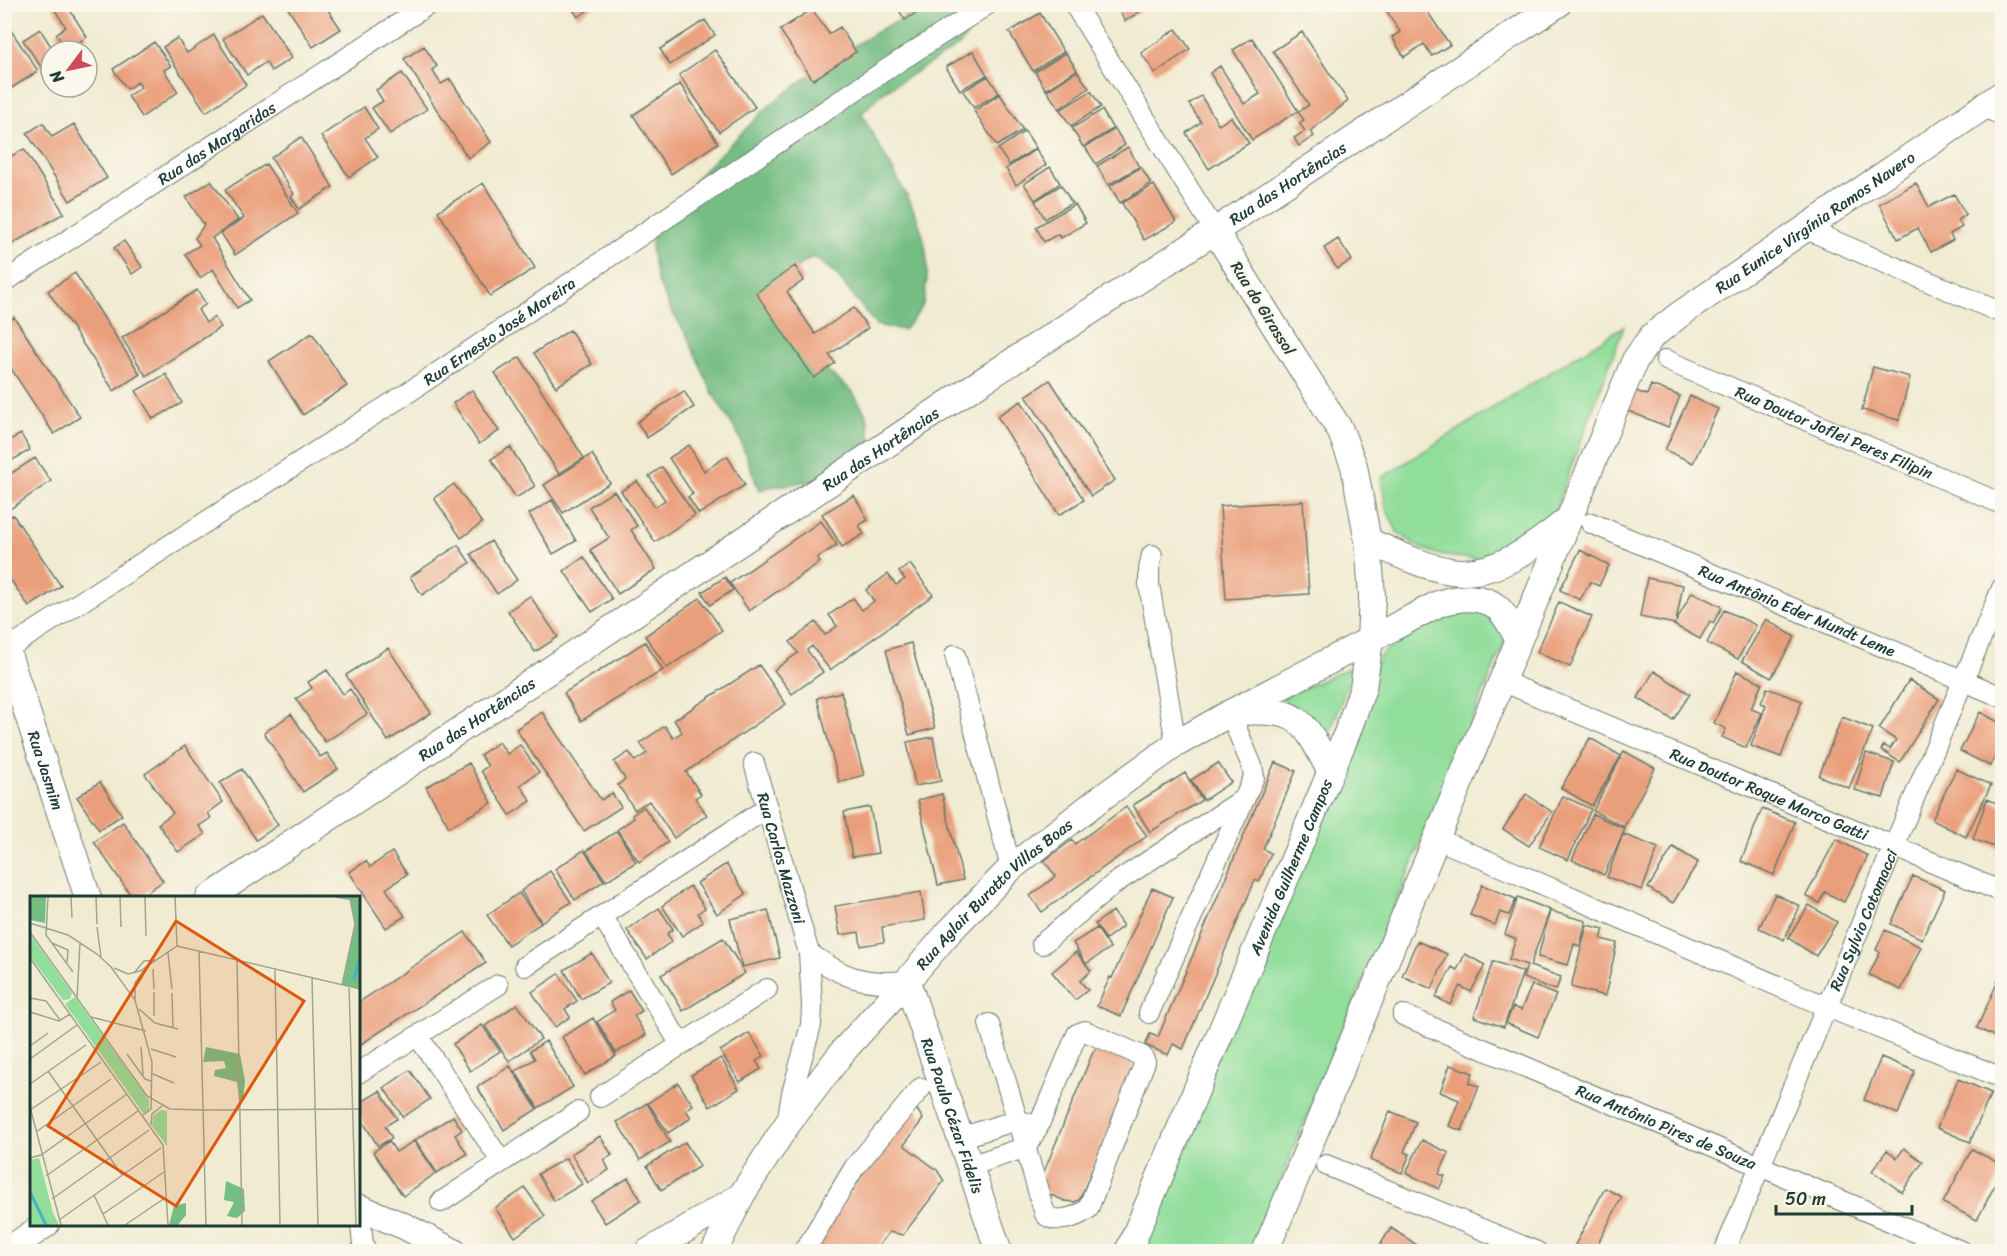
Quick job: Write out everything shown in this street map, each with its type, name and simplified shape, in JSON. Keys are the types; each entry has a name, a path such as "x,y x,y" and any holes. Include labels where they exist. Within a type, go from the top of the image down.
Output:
{"main road":[{"name":"Rua das Hortências","path":"209,896 959,396 1215,231 1558,4"},
{"name":"Rua Eunice Virgínia Ramos Navero","path":"1580,521 1635,360 1652,336 1679,315 1806,229 1996,105"},
{"name":"Rua do Girassol","path":"1215,231 1340,430 1354,466 1368,541 1372,596 1370,640"},
{"path":"1368,541 1421,564 1451,571 1469,572 1512,558 1580,521"},
{"path":"1265,1251 1437,839 1518,638 1580,521"},
{"path":"1370,640 1438,604 1456,598 1488,602 1502,612 1518,638"},
{"name":"Rua Aglair Buratto Villas Boas","path":"714,1251 741,1196 786,1126 844,1050 908,981 949,932 1011,868 1097,801 1176,744 1230,713 1370,640"},
{"name":"Avenida Guilherme Campos","path":"1128,1251 1347,733 1363,688 1370,640"},
{"name":"Rua Jasmim","path":"6,646 88,896"},
{"path":"1230,713 1270,710 1289,714 1302,724 1314,740 1330,771"},
{"name":"Rua Paulo Cézar Fidelis","path":"908,981 999,1251"},
{"path":"648,1251 741,1196"},
{"path":"360,1207 454,1251"},
{"path":"6,1251 43,1226"}],"street":[{"name":"Rua das Margaridas","path":"4,282 429,4"},
{"name":"Rua Ernesto José Moreira","path":"6,646 406,394 988,4"},
{"name":"Rua do Girassol","path":"1074,4 1215,231"},
{"path":"1806,229 2002,313"},
{"name":"Rua Doutor Joflei Peres Filipin","path":"1666,360 2002,504"},
{"name":"Rua Antônio Eder Mundt Leme","path":"1580,521 2002,697"},
{"path":"1152,555 1149,584 1176,744"},
{"name":"Rua Sylvio Cotomacci","path":"1724,1251 2002,588"},
{"path":"956,655 1011,868"},
{"name":"Rua Doutor Roque Marco Gatti","path":"1502,681 2002,892"},
{"path":"1149,1013 1254,777 1252,766 1230,713"},
{"name":"Rua Carlos Mazzoni","path":"754,763 809,953 811,1025 792,1093 786,1126"},
{"path":"1042,944 1115,883 1245,798"},
{"path":"525,966 767,808"},
{"path":"1437,839 1827,1007 2002,1078"},
{"path":"602,916 681,1045"},
{"path":"809,953 834,970 857,980 881,984 908,981"},
{"path":"360,1072 498,985"},
{"path":"600,1097 767,989"},
{"name":"Rua Antônio Pires de Souza","path":"1403,1015 1963,1251"},
{"path":"970,1166 1026,1147 1038,1127 1077,1034 1080,1032 1085,1031 1144,1058 1145,1062 1088,1209 1056,1221 1045,1214 1026,1147 989,1024"},
{"path":"418,1036 501,1161"},
{"path":"804,1251 854,1168 921,1088"},
{"path":"441,1202 578,1112"},
{"path":"960,1138 1017,1120 1038,1127"},
{"path":"1326,1165 1537,1251"},
{"path":"360,1216 363,1244 367,1251"}],"green space":[{"path":"929,5 971,5 976,23 960,45 883,92 862,113 917,217 924,239 927,262 923,304 904,330 876,325 835,273 813,257 788,272 776,301 825,369 852,391 867,416 872,446 825,479 759,490 738,434 713,394 686,334 671,310 657,280 651,249 655,221 678,203 702,172 771,104 827,62 885,27"},
{"path":"1624,326 1550,523 1496,556 1475,559 1444,556 1420,548 1397,532 1386,508 1381,478"},
{"path":"1466,608 1492,611 1504,626 1504,643 1251,1251 1137,1252 1379,657 1407,636"},
{"path":"1354,666 1328,738 1281,698"}],"building":[{"path":"51,4 66,4 87,37 59,39 56,34 66,27"},
{"path":"285,4 324,4 341,29 313,47"},
{"path":"569,4 597,4 578,17"},
{"path":"895,4 929,4 905,20"},
{"path":"1115,4 1148,4 1149,6 1125,21"},
{"path":"1369,4 1423,5 1450,45 1432,56 1424,44 1404,57 1392,37 1400,32 1383,5 1373,11"},
{"path":"812,9 829,34 840,27 856,52 813,80 780,30"},
{"path":"262,13 292,58 271,71 266,62 247,75 223,39"},
{"path":"1040,13 1064,52 1033,71 1009,32"},
{"path":"4,20 38,71 4,93"},
{"path":"705,20 715,35 670,65 660,49"},
{"path":"40,29 46,39 39,39 39,64 23,40"},
{"path":"1176,29 1190,49 1155,73 1141,53"},
{"path":"1302,32 1348,101 1310,131 1314,136 1299,146 1294,138 1305,131 1299,123 1304,120 1298,112 1309,105 1273,51"},
{"path":"214,35 246,85 206,112 163,47 177,38 187,53"},
{"path":"1252,38 1298,111 1252,140 1210,73 1220,66 1244,104 1260,94 1233,50"},
{"path":"154,42 171,66 164,70 178,92 142,117 128,96 141,87 138,82 127,89 113,69"},
{"path":"424,46 437,66 432,70 441,84 450,79 491,142 468,158 404,59"},
{"path":"715,50 755,107 719,132 679,75"},
{"path":"973,51 987,75 960,90 946,67"},
{"path":"1066,53 1077,70 1046,90 1035,72"},
{"path":"1077,71 1089,88 1059,109 1047,91"},
{"path":"402,73 427,109 390,134 372,108 383,101 376,90"},
{"path":"988,76 999,93 974,108 963,91"},
{"path":"680,84 718,143 671,174 633,115"},
{"path":"1091,91 1101,107 1071,126 1060,110"},
{"path":"1000,94 1023,130 997,146 974,111"},
{"path":"1201,96 1219,125 1231,117 1249,143 1209,169 1186,133 1201,122 1189,104"},
{"path":"364,107 378,129 365,138 378,157 349,177 321,136"},
{"path":"1102,110 1113,129 1083,147 1072,128"},
{"path":"43,123 52,137 74,124 107,178 70,201 27,133"},
{"path":"1115,129 1125,145 1096,164 1085,147"},
{"path":"1025,131 1036,148 1009,165 998,149"},
{"path":"301,137 333,187 299,209 291,197 294,194 271,158"},
{"path":"1128,147 1139,167 1108,185 1097,166"},
{"path":"24,149 64,213 4,249 4,160"},
{"path":"1036,149 1046,165 1016,185 1006,169"},
{"path":"266,164 298,213 235,255 221,233 244,218 225,190"},
{"path":"1050,167 1060,183 1035,200 1024,184"},
{"path":"1141,167 1151,184 1120,203 1110,186"},
{"path":"211,181 238,220 212,238 250,300 237,308 213,269 200,278 185,254 200,245 195,238 204,225 186,197"},
{"path":"483,183 535,268 490,296 438,211"},
{"path":"1916,183 1929,207 1954,194 1966,215 1958,220 1962,227 1950,234 1953,240 1931,252 1918,228 1898,239 1879,204"},
{"path":"1061,185 1072,203 1045,219 1035,201"},
{"path":"1154,185 1176,222 1144,240 1122,203"},
{"path":"1075,204 1086,223 1061,238 1058,234 1044,242 1036,227"},
{"path":"1338,239 1352,260 1337,269 1324,248"},
{"path":"124,241 142,267 132,274 114,248"},
{"path":"795,266 804,280 787,292 815,334 854,308 868,328 829,355 835,363 814,378 756,293"},
{"path":"75,273 140,374 114,391 48,291"},
{"path":"197,290 206,304 198,310 206,323 214,317 221,327 146,376 122,338"},
{"path":"14,317 80,417 54,434 4,358 4,323"},
{"path":"570,330 592,364 556,387 534,353"},
{"path":"312,333 347,386 303,415 269,361"},
{"path":"520,357 584,458 559,474 495,373"},
{"path":"1873,367 1910,377 1899,420 1862,410"},
{"path":"166,374 182,403 153,419 136,391"},
{"path":"1050,380 1115,480 1091,496 1026,396"},
{"path":"1651,385 1680,396 1668,427 1628,411 1636,391 1647,395"},
{"path":"472,390 499,431 479,444 453,403"},
{"path":"684,391 694,407 647,438 637,422"},
{"path":"1690,396 1718,409 1693,463 1665,450"},
{"path":"1021,401 1084,500 1059,515 997,416"},
{"path":"21,434 30,450 4,465 4,443"},
{"path":"689,445 704,471 727,456 745,485 699,514 688,497 693,494 669,458"},
{"path":"510,447 535,486 516,498 491,459"},
{"path":"592,454 610,483 563,513 544,485"},
{"path":"35,458 51,481 4,513 4,478"},
{"path":"662,467 695,515 655,542 621,491 637,481 655,507 665,500 649,476"},
{"path":"454,484 482,523 461,538 434,498"},
{"path":"614,491 637,526 631,530 656,569 618,594 590,550 609,538 589,507"},
{"path":"854,495 868,520 859,525 864,534 842,547 822,514"},
{"path":"552,500 576,541 553,554 529,514"},
{"path":"1303,501 1309,594 1226,599 1220,506"},
{"path":"13,515 61,586 29,607 4,570 4,520"},
{"path":"821,521 837,545 817,558 820,562 749,611 730,583"},
{"path":"491,541 517,580 497,594 471,554"},
{"path":"458,545 470,563 422,595 410,577"},
{"path":"1580,550 1609,565 1599,586 1590,582 1580,600 1560,590"},
{"path":"584,557 612,599 592,612 564,571"},
{"path":"910,564 933,595 830,670 812,646 807,650 823,672 792,694 774,670 798,653 790,642 816,622 825,635 837,626 829,615 853,598 862,610 874,601 866,590 888,574 896,585 905,579 899,572"},
{"path":"725,577 733,590 710,605 702,592"},
{"path":"1647,578 1683,585 1676,622 1692,592 1722,607 1713,623 1710,621 1700,639 1675,624 1640,617"},
{"path":"530,596 558,637 535,652 508,611"},
{"path":"700,598 722,630 667,668 645,636"},
{"path":"1559,602 1592,617 1570,667 1537,652"},
{"path":"1724,610 1756,625 1738,659 1707,643"},
{"path":"1766,619 1795,637 1771,678 1742,661"},
{"path":"645,642 663,670 581,721 564,693"},
{"path":"911,643 935,728 909,735 886,650"},
{"path":"388,648 431,713 388,741 346,675"},
{"path":"759,665 786,704 686,772 701,794 695,798 707,815 674,838 649,801 635,810 618,785 625,779 614,762 629,752 635,761 647,753 640,743 665,726 673,738 682,732 674,720"},
{"path":"327,670 343,694 350,689 367,714 325,742 296,699 312,688 308,682"},
{"path":"1654,671 1690,694 1673,720 1638,698"},
{"path":"1737,671 1762,683 1751,709 1762,713 1746,748 1722,737 1726,729 1714,723"},
{"path":"1909,680 1939,699 1900,762 1881,750 1884,745 1890,749 1896,740 1879,729"},
{"path":"1767,688 1802,701 1781,757 1751,746 1766,705 1761,703"},
{"path":"841,692 864,775 839,782 817,698"},
{"path":"542,712 601,800 612,793 621,807 584,831 516,729"},
{"path":"1980,712 2002,724 2002,743 1990,766 1960,751"},
{"path":"291,714 320,757 327,753 338,769 303,792 264,733"},
{"path":"1842,717 1873,729 1849,788 1819,776"},
{"path":"933,737 941,781 915,786 907,742"},
{"path":"1590,738 1621,756 1592,806 1561,788"},
{"path":"499,742 507,754 520,745 539,772 520,785 531,801 510,815 481,771 488,766 480,755"},
{"path":"185,746 223,802 208,813 211,818 199,826 205,834 178,852 158,824 173,813 145,774"},
{"path":"1624,751 1655,768 1624,827 1593,811"},
{"path":"1866,753 1894,762 1883,798 1855,790"},
{"path":"1275,762 1296,771 1263,849 1271,853 1259,882 1255,880 1183,1049 1173,1044 1168,1055 1145,1045 1150,1034 1158,1037"},
{"path":"469,763 492,803 449,827 426,787"},
{"path":"1218,763 1231,782 1204,800 1191,780"},
{"path":"242,769 278,825 256,840 220,783"},
{"path":"1956,769 1991,785 1966,837 1932,820"},
{"path":"1185,773 1202,800 1150,832 1133,805"},
{"path":"100,782 122,815 99,830 77,797"},
{"path":"942,794 963,880 938,885 918,800"},
{"path":"1526,794 1552,812 1529,846 1503,829"},
{"path":"1563,796 1591,809 1568,860 1539,847"},
{"path":"1987,799 2002,805 2002,850 1973,839"},
{"path":"644,807 668,842 639,862 617,830 634,818 632,815"},
{"path":"870,807 878,853 852,857 844,812"},
{"path":"1126,807 1147,836 1042,912 1030,896 1056,876 1044,861 1072,840 1075,844"},
{"path":"1762,809 1795,822 1774,875 1741,861"},
{"path":"1593,814 1625,829 1604,875 1572,860"},
{"path":"123,822 163,881 141,896 131,896 94,842"},
{"path":"617,831 636,862 606,881 586,851"},
{"path":"1623,834 1658,848 1642,890 1607,877"},
{"path":"1836,839 1868,856 1844,902 1825,892 1819,903 1806,896"},
{"path":"1673,847 1698,862 1673,903 1648,888"},
{"path":"584,850 604,881 575,900 555,869"},
{"path":"392,852 407,874 386,889 405,916 386,928 349,872 366,861 370,867"},
{"path":"726,864 746,894 717,914 697,883"},
{"path":"550,871 571,902 541,922 521,891"},
{"path":"1913,876 1945,890 1922,939 1891,924"},
{"path":"1482,885 1516,899 1509,915 1500,912 1495,925 1470,915"},
{"path":"690,886 705,908 698,913 703,922 682,936 662,906"},
{"path":"1152,888 1173,897 1121,1016 1097,1006"},
{"path":"921,892 925,920 882,927 884,942 861,946 859,932 840,935 835,906"},
{"path":"519,893 541,923 508,945 487,915"},
{"path":"1775,894 1800,906 1784,940 1759,928"},
{"path":"1518,897 1550,910 1530,966 1561,977 1556,990 1523,978 1527,965 1509,959 1516,939 1505,934"},
{"path":"1809,905 1837,922 1816,956 1788,938"},
{"path":"659,908 673,929 667,934 672,941 647,959 627,930"},
{"path":"768,910 780,958 742,967 730,919"},
{"path":"1113,911 1123,926 1106,939 1095,924"},
{"path":"1550,911 1586,921 1580,946 1574,944 1568,965 1538,957"},
{"path":"1587,925 1604,929 1601,939 1617,943 1605,996 1571,987"},
{"path":"1097,928 1110,948 1086,964 1073,943"},
{"path":"1885,930 1921,947 1901,990 1869,975 1880,952 1876,950"},
{"path":"465,932 486,963 360,1045 360,1002"},
{"path":"723,938 745,973 683,1011 661,975"},
{"path":"1417,941 1447,954 1432,989 1402,976"},
{"path":"1076,952 1091,971 1080,981 1088,990 1075,1000 1052,972"},
{"path":"592,953 609,983 581,999 564,970"},
{"path":"1465,954 1485,965 1471,992 1460,986 1450,1005 1436,997 1452,967 1457,970"},
{"path":"1493,961 1523,972 1504,1027 1474,1017"},
{"path":"2002,972 2002,1040 1977,1028"},
{"path":"559,974 577,1001 565,1009 570,1017 555,1027 532,992"},
{"path":"1532,985 1556,995 1538,1037 1506,1023 1513,1007 1521,1010"},
{"path":"629,990 642,1011 634,1016 646,1035 616,1053 597,1022 615,1010 610,1002"},
{"path":"517,1004 541,1039 509,1061 485,1026"},
{"path":"593,1018 616,1056 585,1075 562,1037"},
{"path":"482,1025 500,1051 470,1071 453,1044"},
{"path":"749,1033 764,1056 756,1061 761,1069 740,1082 720,1051"},
{"path":"546,1041 573,1087 538,1108 515,1071 535,1059 530,1051"},
{"path":"1099,1045 1131,1056 1134,1063 1080,1199 1075,1202 1065,1201 1044,1192 1041,1179 1093,1052"},
{"path":"1881,1057 1915,1071 1898,1114 1864,1100"},
{"path":"721,1058 739,1089 710,1107 691,1075"},
{"path":"1450,1065 1473,1073 1469,1083 1479,1086 1462,1131 1449,1126 1459,1100 1440,1092"},
{"path":"510,1066 537,1109 504,1130 477,1087"},
{"path":"410,1070 430,1099 403,1117 384,1088"},
{"path":"1958,1079 1991,1093 1970,1142 1937,1128"},
{"path":"678,1083 693,1105 686,1110 691,1118 668,1133 648,1103"},
{"path":"380,1091 397,1119 385,1126 392,1138 378,1146 360,1117 360,1103"},
{"path":"911,1100 923,1119 904,1145 937,1170 944,1181 903,1235 889,1232 875,1251 812,1251"},
{"path":"647,1103 670,1142 640,1160 617,1122"},
{"path":"1390,1111 1416,1122 1404,1152 1410,1154 1402,1173 1370,1160"},
{"path":"453,1116 462,1130 455,1135 467,1154 437,1173 415,1140"},
{"path":"600,1136 612,1155 604,1160 609,1170 588,1183 571,1154"},
{"path":"1422,1140 1449,1153 1439,1174 1445,1176 1439,1189 1406,1173"},
{"path":"389,1141 396,1152 414,1141 436,1173 403,1196 373,1152"},
{"path":"685,1142 700,1166 661,1190 647,1166"},
{"path":"1904,1148 1923,1162 1902,1192 1872,1171 1887,1150 1897,1158"},
{"path":"1972,1149 2002,1165 2002,1171 1977,1220 1943,1203"},
{"path":"566,1158 582,1184 554,1201 538,1174"},
{"path":"628,1178 641,1200 605,1223 591,1201"},
{"path":"525,1188 545,1216 515,1237 495,1208"},
{"path":"1605,1188 1622,1197 1594,1251 1588,1251 1575,1245"},
{"path":"1391,1228 1417,1245 1413,1251 1376,1251"}]}
